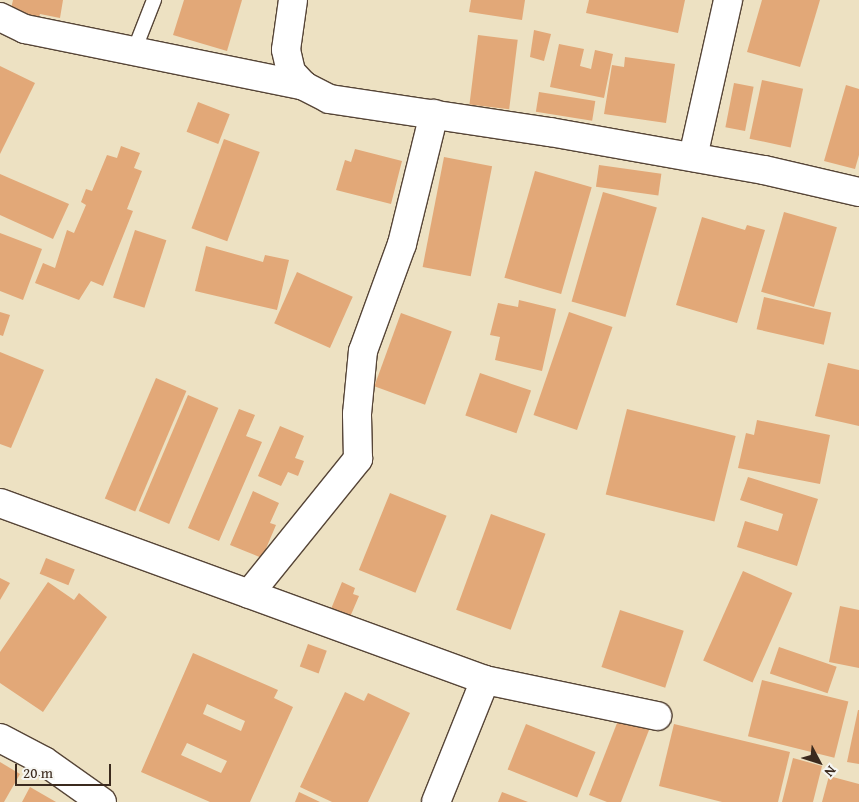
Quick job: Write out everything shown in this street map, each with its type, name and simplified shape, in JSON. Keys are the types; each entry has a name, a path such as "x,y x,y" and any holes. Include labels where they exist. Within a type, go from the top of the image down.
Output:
{"street":[{"path":"293,0 286,50 291,72 304,86"},
{"path":"693,157 728,0"},
{"path":"0,17 25,29 304,86 329,98 693,157 859,192"},
{"path":"249,594 358,459 357,414 363,351 393,276 434,114"},
{"path":"0,503 485,680 657,716"},
{"path":"436,802 485,680"},
{"path":"0,738 44,761 102,802"}],"lane":[{"path":"134,51 154,0"}],"building":[{"path":"13,0 63,0 60,18 40,14 38,20 11,9"},
{"path":"184,0 242,0 227,51 173,35"},
{"path":"471,0 525,0 522,20 469,12"},
{"path":"589,0 685,0 678,33 586,13"},
{"path":"762,0 820,0 800,67 747,52"},
{"path":"534,30 551,34 544,61 530,57"},
{"path":"478,35 518,40 509,109 469,104"},
{"path":"559,44 584,49 580,66 591,69 595,50 613,54 604,98 550,87"},
{"path":"625,57 675,64 666,123 604,114 612,65 624,67"},
{"path":"0,66 35,83 0,154"},
{"path":"762,80 803,89 791,147 750,139"},
{"path":"734,83 754,87 745,131 725,127"},
{"path":"846,85 859,89 859,155 855,169 824,161"},
{"path":"539,92 595,101 592,121 536,112"},
{"path":"198,102 230,114 218,144 187,132"},
{"path":"224,139 260,152 227,241 192,228"},
{"path":"121,146 140,153 134,168 142,171 127,209 133,211 103,286 91,281 79,300 35,283 43,263 55,268 67,230 74,233 86,205 81,202 86,189 92,191 107,155 117,158"},
{"path":"355,149 402,161 391,204 336,190 345,160 351,162"},
{"path":"444,157 492,166 471,276 423,267"},
{"path":"599,165 661,174 658,196 596,187"},
{"path":"535,171 592,187 561,294 504,278"},
{"path":"0,174 69,204 53,239 0,215"},
{"path":"603,192 657,207 625,317 572,302"},
{"path":"784,212 837,227 814,307 761,292"},
{"path":"702,217 745,230 747,225 765,230 737,323 676,305"},
{"path":"135,230 166,240 144,308 113,298"},
{"path":"0,233 42,249 23,300 0,291"},
{"path":"206,246 263,262 265,255 289,260 277,310 195,291"},
{"path":"297,272 353,297 330,348 274,323"},
{"path":"764,297 831,313 824,345 757,329"},
{"path":"519,300 556,309 542,371 495,360 500,337 490,335 498,303 518,307"},
{"path":"0,312 10,315 3,336 0,335"},
{"path":"569,312 612,327 577,430 534,415"},
{"path":"401,313 452,331 425,405 374,386"},
{"path":"0,352 44,370 11,448 0,444"},
{"path":"828,363 859,370 859,426 815,416"},
{"path":"480,373 531,391 516,433 465,416"},
{"path":"156,378 186,391 135,511 105,499"},
{"path":"188,395 218,408 169,524 139,511"},
{"path":"239,409 255,415 246,436 262,442 219,541 188,528"},
{"path":"627,409 736,436 714,521 606,494"},
{"path":"757,420 830,435 820,484 738,468 746,433 754,435"},
{"path":"280,426 304,436 295,458 304,461 298,476 288,472 281,486 258,476"},
{"path":"748,477 818,499 797,566 737,547 745,521 778,531 783,514 740,500"},
{"path":"253,491 279,503 270,523 276,525 262,558 230,545"},
{"path":"390,493 447,516 415,593 359,570"},
{"path":"491,514 546,534 511,630 456,610"},
{"path":"46,558 75,570 68,585 40,574"},
{"path":"743,571 792,593 752,682 703,661"},
{"path":"0,578 10,583 0,600"},
{"path":"48,582 74,600 79,593 107,617 43,712 0,683 0,652"},
{"path":"342,582 355,588 353,594 359,596 350,617 331,609"},
{"path":"840,606 859,610 859,668 829,662"},
{"path":"620,610 684,631 665,688 601,667"},
{"path":"308,644 327,651 319,673 300,667"},
{"path":"779,647 837,667 828,693 770,673"},
{"path":"193,653 278,690 274,698 293,707 250,802 210,802 141,772","holes":["207,704 245,721 241,731 203,714","187,743 227,761 221,773 181,755"]},
{"path":"762,680 848,702 834,758 748,736"},
{"path":"345,692 364,701 368,693 410,713 368,802 332,802 300,787"},
{"path":"859,710 859,764 847,762"},
{"path":"619,718 649,730 621,802 607,802 589,795"},
{"path":"526,724 596,752 577,798 508,769"},
{"path":"674,724 790,752 778,802 722,802 659,786"},
{"path":"793,758 822,766 813,802 782,802"},
{"path":"0,762 20,774 4,802 0,802"},
{"path":"829,776 859,784 859,802 822,802"},
{"path":"30,787 56,802 22,802"},
{"path":"299,792 320,802 295,802"},
{"path":"502,792 528,802 498,802"}]}
